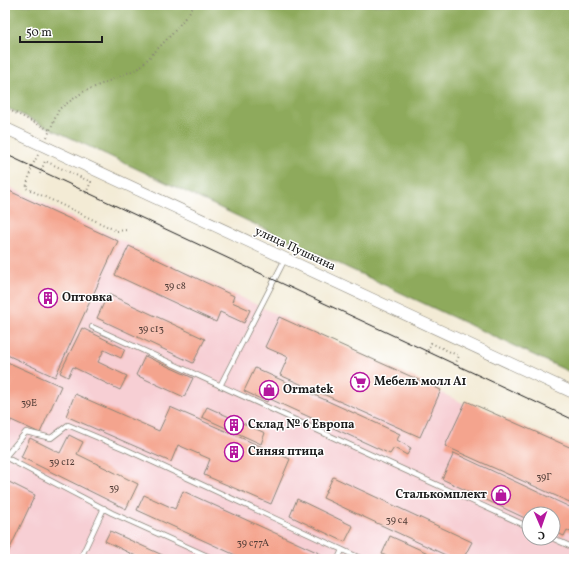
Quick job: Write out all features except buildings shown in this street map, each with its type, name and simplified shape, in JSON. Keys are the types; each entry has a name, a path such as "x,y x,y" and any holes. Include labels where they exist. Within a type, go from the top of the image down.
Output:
{"street":[{"name":"улица Пушкина","path":"5,128 574,393"}],"lane":[{"path":"220,386 285,259"},
{"path":"92,327 521,523"},
{"path":"214,559 104,508 5,457 26,432 51,438 68,425 133,453 362,559"},
{"path":"87,559 83,553 104,508"},
{"path":"561,542 574,548"},
{"path":"338,559 342,550"}],"path":[{"path":"127,230 117,231 26,188 32,166 43,146 59,109 83,92 139,68 173,33 195,5"},
{"path":"5,108 50,130"},
{"path":"40,174 45,161 90,182 85,195"},
{"path":"426,354 431,343 459,356 454,366"}],"shaded area":[{"path":"5,185 574,456 574,559 5,559"}],"green space":[{"path":"5,5 574,5 574,374 5,107"}],"tram line":[{"path":"5,154 574,420"}],"place":[{"name":"Оптовка","path":"48,298"},
{"name":"Мебель молл А1","path":"360,382"},
{"name":"Ormatek","path":"269,390"},
{"name":"Склад № 6 Европа","path":"234,425"},
{"name":"Синяя птица","path":"234,452"},
{"name":"Сталькомплект","path":"501,495"}]}
